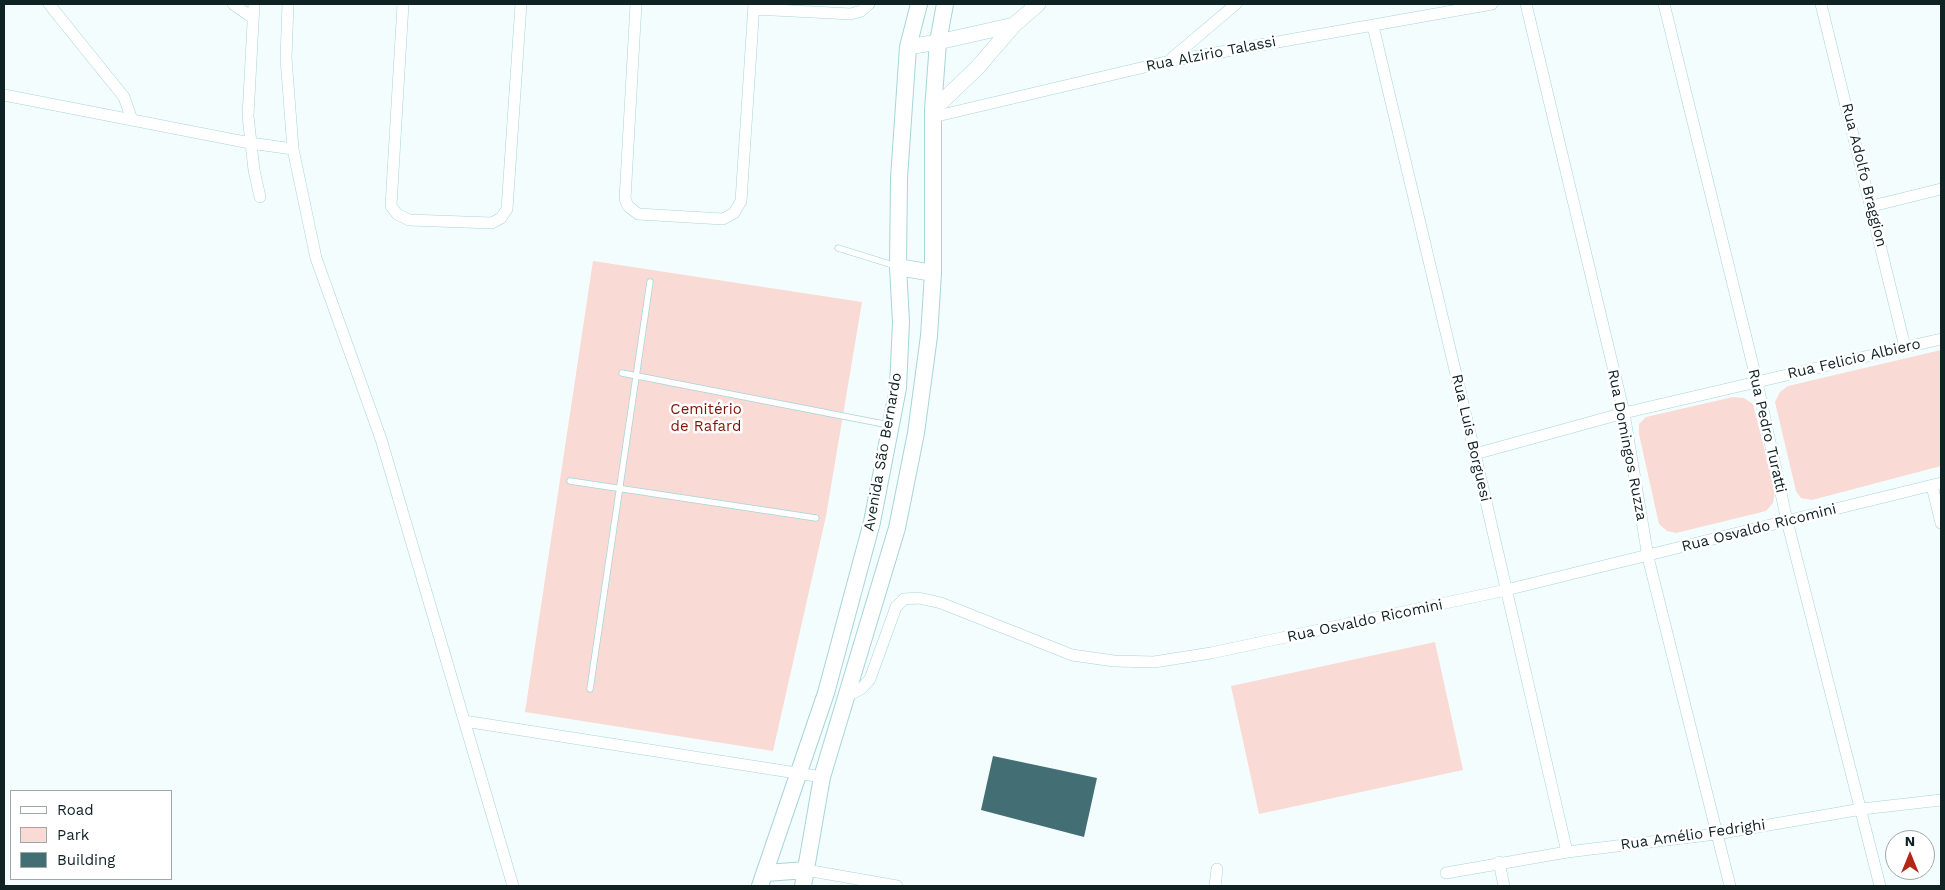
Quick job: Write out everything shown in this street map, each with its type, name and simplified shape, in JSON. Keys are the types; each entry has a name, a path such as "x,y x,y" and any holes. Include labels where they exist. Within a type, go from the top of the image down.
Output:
{"main road":[{"name":"Avenida São Bernardo","path":"763,879 826,693 872,522 898,388 901,322 898,267 899,178 908,47 919,4"},
{"name":"Avenida São Bernardo","path":"804,878 822,777 897,528 916,433 929,336 933,273 933,113 938,42 945,4"},
{"path":"898,267 933,273"},
{"path":"872,522 897,528"},
{"path":"763,879 804,878"}],"street":[{"path":"50,4 124,97 132,120"},
{"path":"233,4 253,18"},
{"path":"254,4 248,89 250,143 260,197"},
{"path":"288,4 286,58 293,149 316,258 381,439 513,886"},
{"path":"403,4 391,206 397,214 409,220 492,223 501,218 507,209 521,4"},
{"path":"636,4 625,199 628,206 638,214 723,219 734,213 740,201 754,6 851,14 861,11 868,4"},
{"path":"933,113 977,68 1014,25 1038,4"},
{"path":"1170,60 1236,4"},
{"name":"Rua Alzirio Talassi","path":"933,113 1170,60 1492,4"},
{"name":"Rua Domingos Ruzza","path":"1526,4 1624,413 1648,557 1730,886"},
{"name":"Rua Pedro Turatti","path":"1664,4 1757,382 1788,521 1880,886"},
{"name":"Rua Adolfo Braggion","path":"1821,4 1905,347"},
{"path":"908,47 1014,25"},
{"name":"Rua Luis Borguesi","path":"1372,26 1475,454 1567,852"},
{"path":"4,95 250,143 293,149"},
{"path":"1872,206 1941,189"},
{"name":"Rua Felicio Albiero","path":"1475,454 1624,413 1941,339"},
{"path":"1937,484 1941,523"},
{"name":"Rua Osvaldo Ricomini","path":"847,696 861,689 870,679 896,607 904,599 919,598 941,603 1072,655 1114,662 1154,662 1212,653 1506,590 1648,557 1937,484"},
{"path":"464,721 822,777"},
{"name":"Rua Amélio Fedrighi","path":"1446,873 1499,862 1716,834 1862,809 1941,800"},
{"path":"1499,862 1504,886"},
{"path":"1215,886 1217,869"},
{"path":"804,878 897,886"}],"lane":[{"path":"838,248 898,267"},
{"path":"590,689 650,282"},
{"path":"622,373 891,425"},
{"path":"570,480 816,518"}],"green space":[{"name":"Cemitério de Rafard","path":"593,261 862,302 826,516 773,751 525,712"},
{"path":"1941,350 1941,466 1812,500 1801,498 1796,491 1775,402 1780,392 1788,386"},
{"path":"1733,397 1744,398 1753,404 1775,491 1773,503 1766,511 1676,533 1667,531 1659,524 1639,434 1639,424 1646,417"},
{"path":"1435,642 1463,770 1259,814 1231,686"}],"building":[{"path":"993,756 1097,778 1084,837 981,810"}]}
